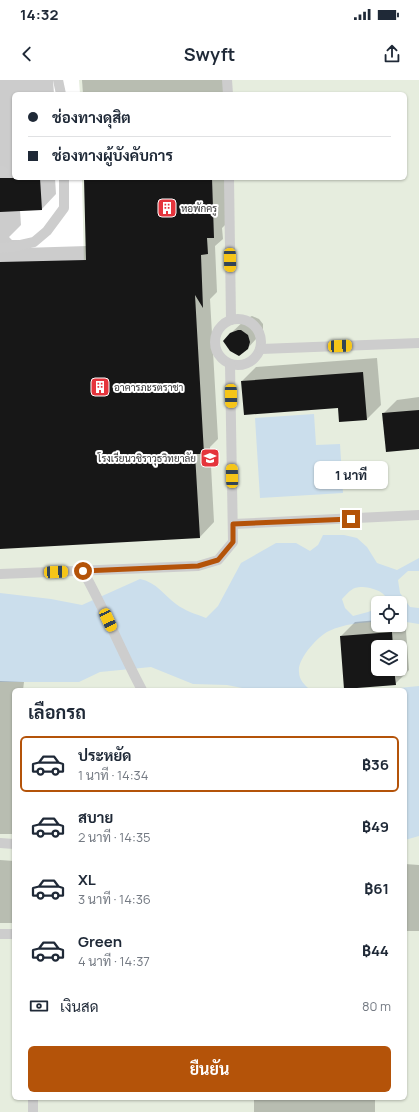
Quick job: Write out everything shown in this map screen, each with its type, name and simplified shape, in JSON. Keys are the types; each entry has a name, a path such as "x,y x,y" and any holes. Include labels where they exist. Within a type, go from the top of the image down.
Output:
{"lane":[{"path":"58,80 61,92"},
{"path":"227,80 228,92"},
{"path":"0,248 34,242 47,231 64,208 64,180"},
{"path":"229,180 231,320"},
{"path":"242,319 250,322 260,333 262,341 258,356 245,365 238,366 223,360 218,354 216,348 215,340 217,333 221,326 231,320 242,319"},
{"path":"261,348 419,343"},
{"path":"0,574 198,566 218,560 233,542 230,364"},
{"path":"233,524 419,515"},
{"path":"83,571 95,592 141,688"},
{"path":"0,843 12,844"},
{"path":"0,934 12,934"},
{"path":"33,1112 34,1100"}],"green space":[{"name":"โรงเรียนวชิราวุธวิทยาลัย","path":"79,80 419,80 419,1112 0,1112 0,314 85,311 82,180 407,180 407,92 80,92"}],"water":[{"path":"314,414 316,445 340,444 343,493 260,498 255,418"},
{"path":"323,535 344,535 357,538 367,547 377,563 397,570 419,558 419,571 408,571 398,580 400,593 402,596 385,596 379,591 361,587 354,588 348,592 342,599 345,608 353,616 371,611 371,622 347,625 329,631 309,648 299,667 300,677 308,688 242,688 227,685 193,684 151,667 100,672 79,682 0,682 0,593 51,599 82,605 140,579 151,583 179,606 206,618 218,606 241,563 276,543 296,543 310,551 318,545"},
{"path":"407,603 410,607 419,608 419,624 407,622"},
{"path":"419,686 419,836 407,839 407,688 399,688"}],"building":[{"path":"0,178 12,178 12,180 40,180 42,210 0,212"},
{"name":"อาคารภะรตราชา","path":"84,180 212,180 214,238 207,238 208,254 201,255 203,308 195,295 204,454 195,454 200,538 0,549 0,262 86,260"},
{"path":"241,330 248,335 250,342 248,349 239,356 230,351 223,341 230,333"},
{"path":"363,372 367,420 339,422 338,408 244,415 241,381"},
{"path":"419,410 419,449 386,452 382,413"},
{"path":"392,632 393,640 371,640 371,676 395,676 396,685 344,688 340,636"}],"place":[{"name":"หอพักครู","path":"167,208"},
{"name":"อาคารภะรตราชา","path":"100,387"},
{"name":"โรงเรียนวชิราวุธวิทยาลัย","path":"210,458"}],"route":[{"path":"83,571 198,566 218,560 233,542 233,524 351,519"}]}
